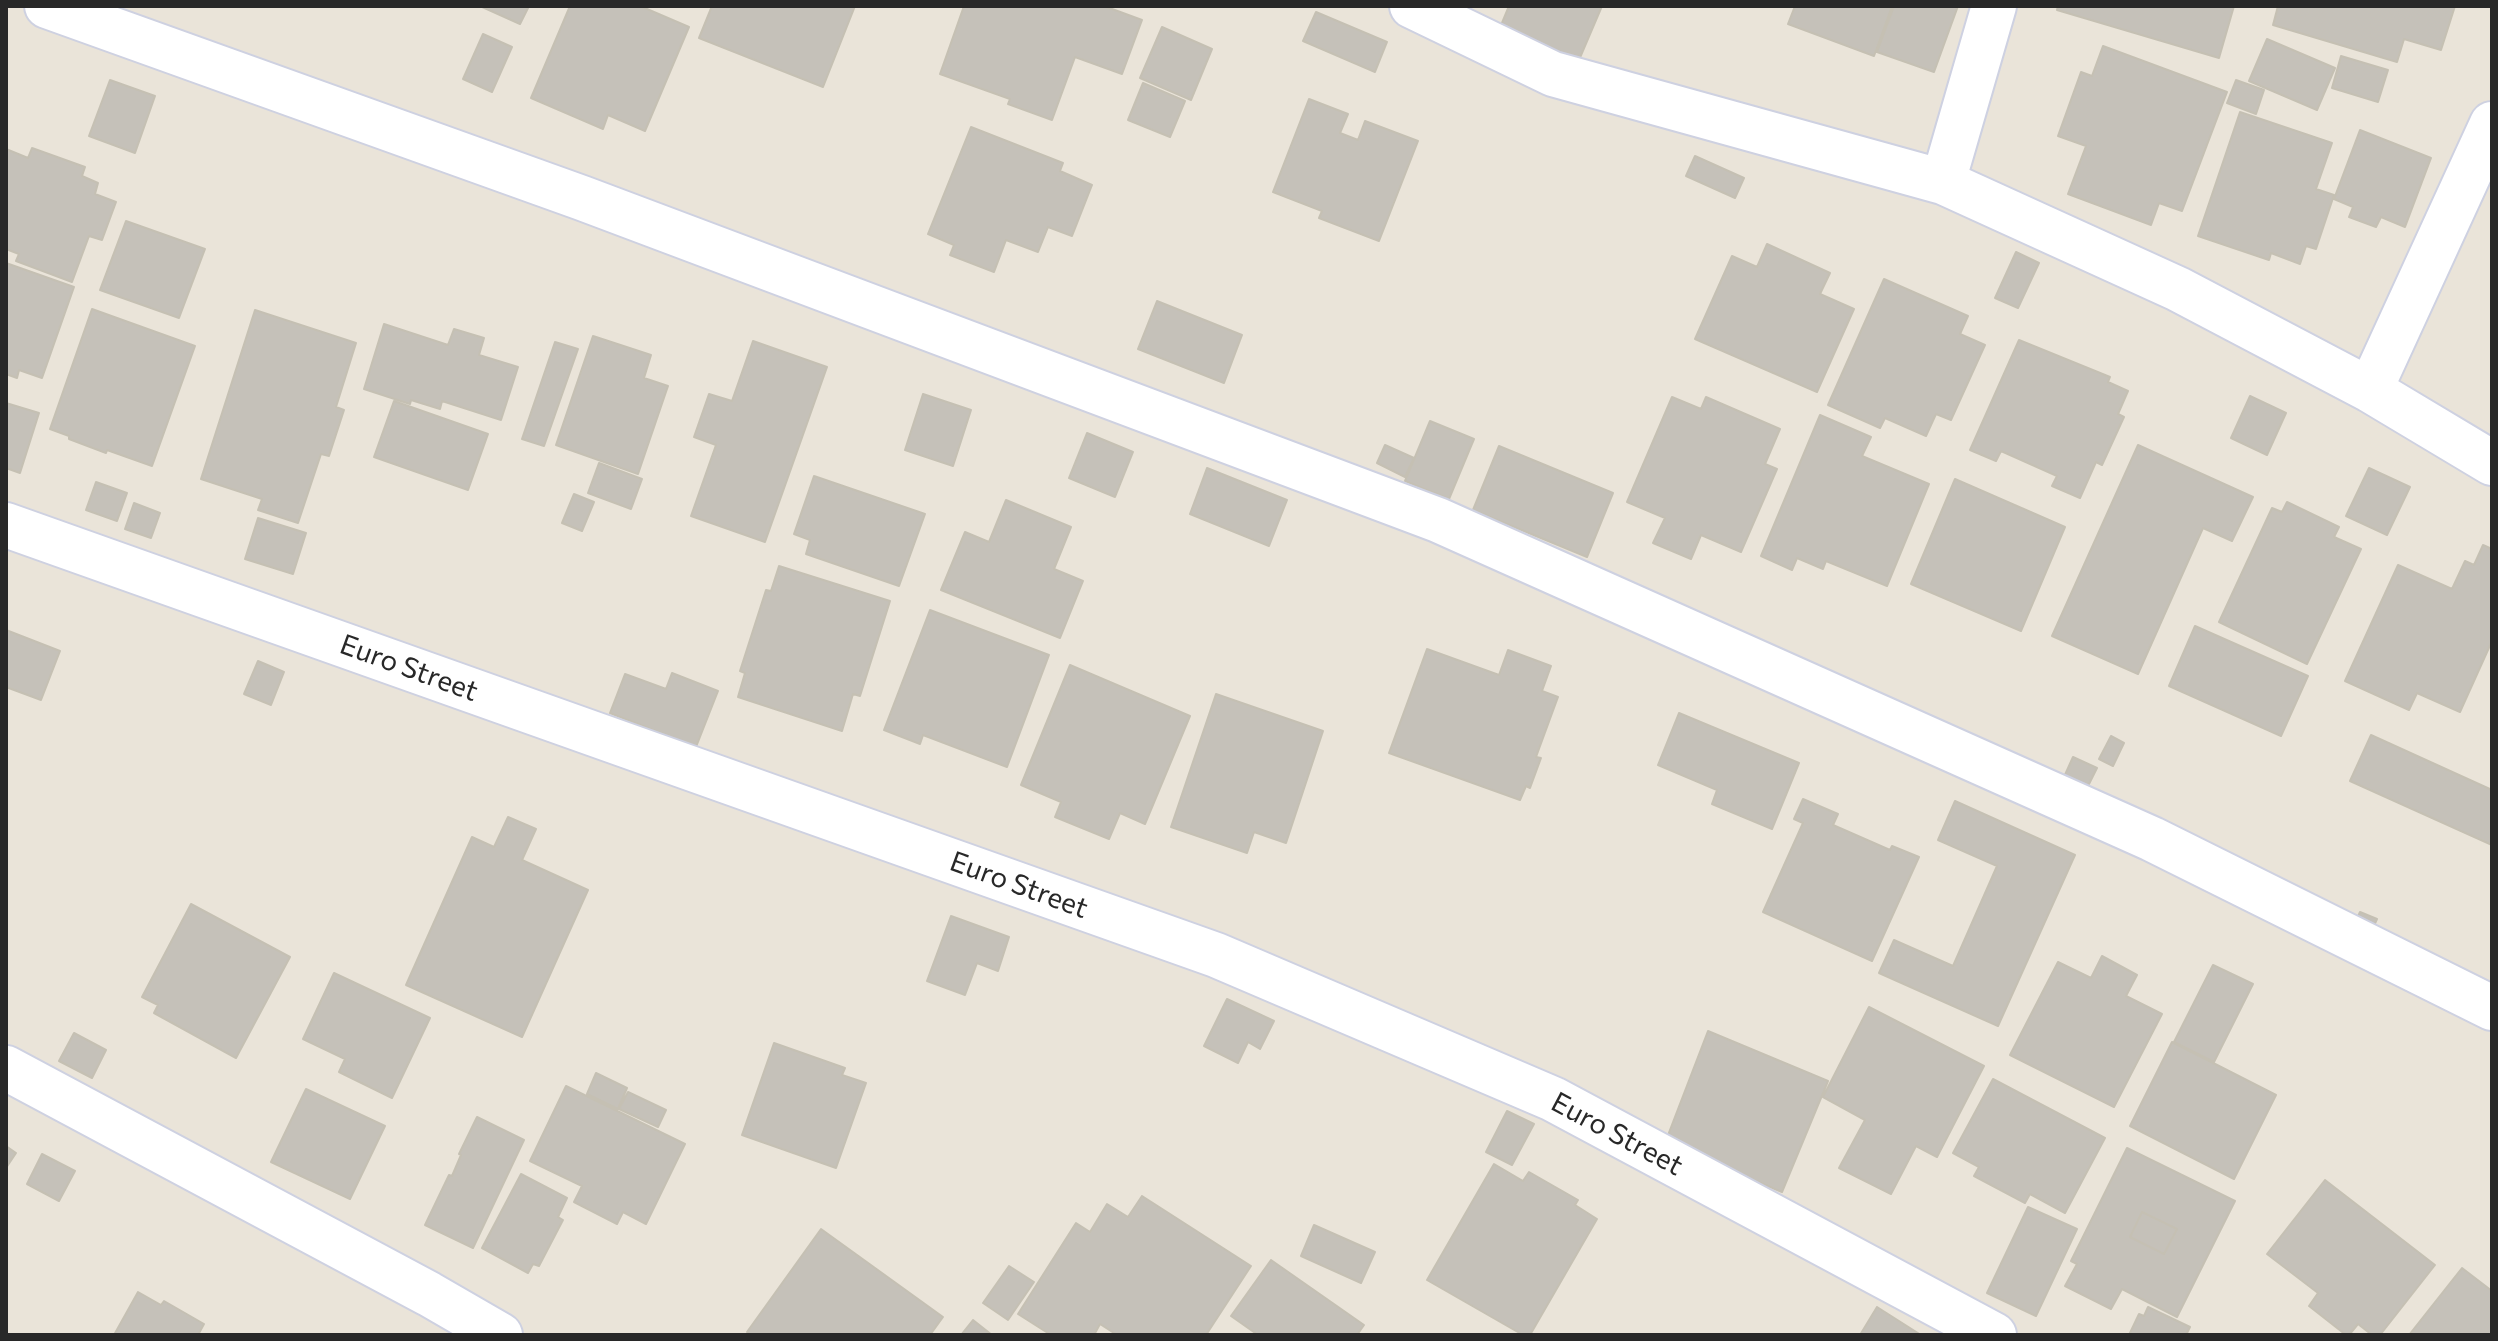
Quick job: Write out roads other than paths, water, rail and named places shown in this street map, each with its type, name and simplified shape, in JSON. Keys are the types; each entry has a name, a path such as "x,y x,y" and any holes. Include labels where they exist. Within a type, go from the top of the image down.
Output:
{"street":[{"path":"47,6 596,204 1438,520 2152,839 2492,1008"},
{"path":"1412,6 1553,74 1943,182 2178,289 2370,390 2492,463"},
{"path":"1943,182 1994,6"},
{"path":"2370,390 2492,124"},
{"name":"Euro Street","path":"6,525 1216,955 1553,1099 1994,1335"},
{"path":"6,1068 415,1286 500,1335"}]}
